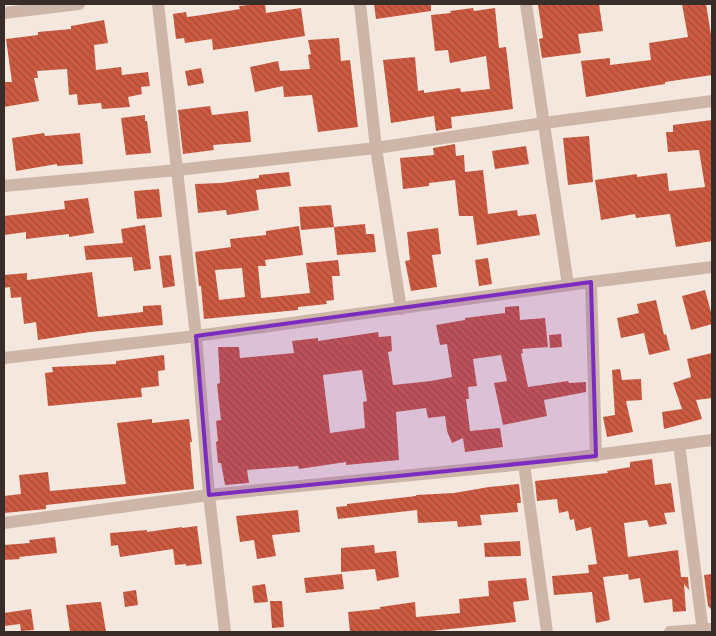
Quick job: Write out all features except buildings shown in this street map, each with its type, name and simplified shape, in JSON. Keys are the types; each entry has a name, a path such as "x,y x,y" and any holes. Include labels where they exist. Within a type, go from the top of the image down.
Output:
{"street":[{"path":"4,13 79,4"},
{"path":"158,4 196,336 209,495 225,632"},
{"path":"360,4 376,148 401,309"},
{"path":"526,4 568,285"},
{"path":"4,186 177,170 376,148 712,101"},
{"path":"4,358 196,336 712,267"},
{"path":"591,282 596,456"},
{"path":"4,523 209,495 524,464 712,440"},
{"path":"670,632 706,630 679,444"},
{"path":"524,464 547,632"}],"highlighted area":[{"path":"591,282 596,456 209,495 196,336"}]}
